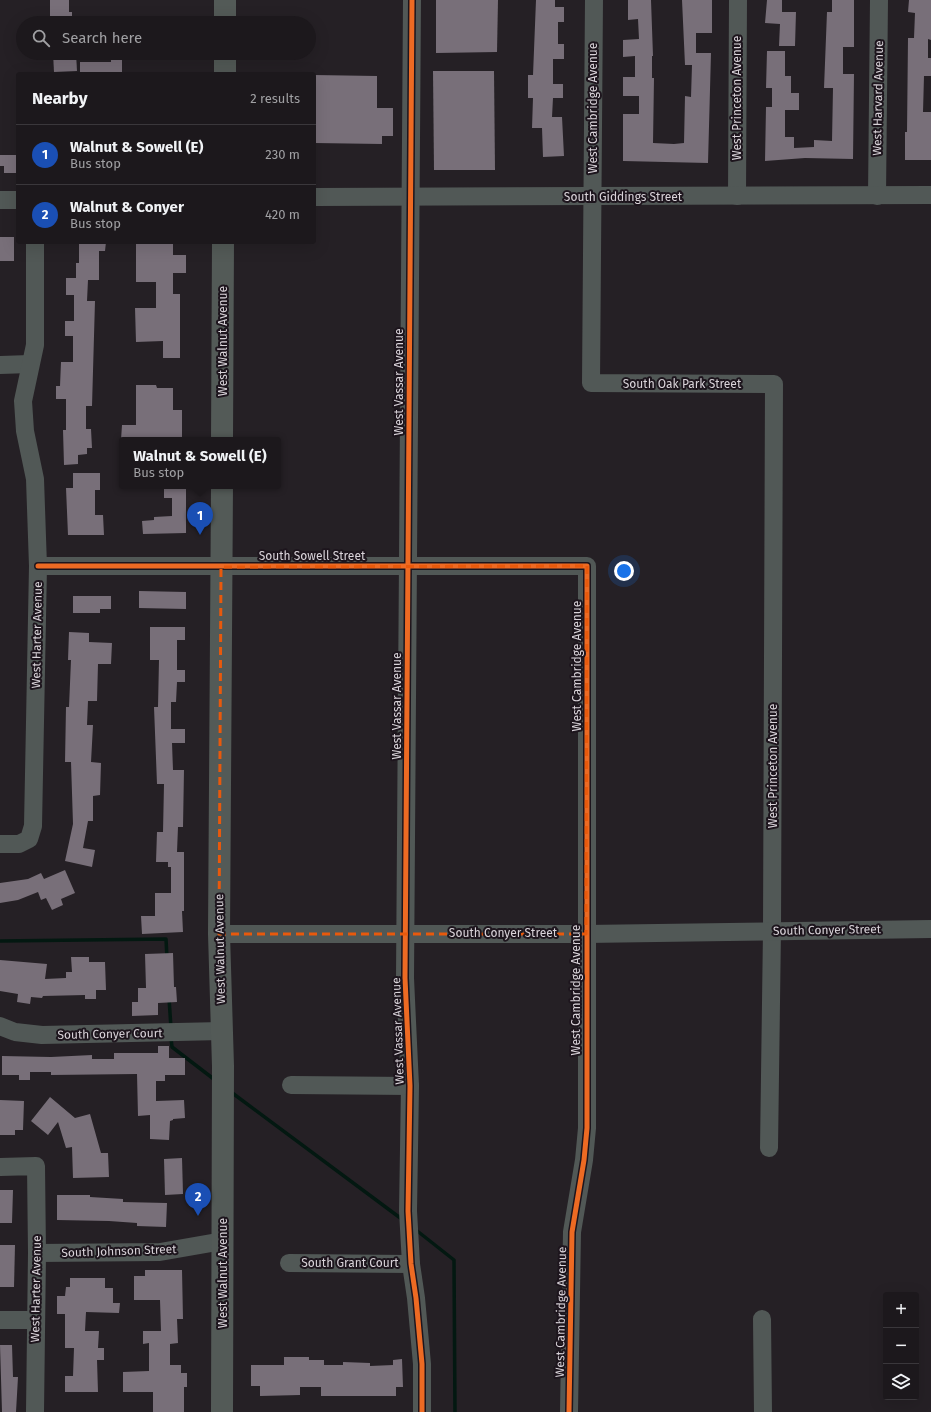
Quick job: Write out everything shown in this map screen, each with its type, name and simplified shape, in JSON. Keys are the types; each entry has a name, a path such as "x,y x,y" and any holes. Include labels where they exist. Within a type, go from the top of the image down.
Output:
{"main road":[{"path":"225,0 225,16"},
{"path":"225,60 225,72"},
{"name":"West Walnut Avenue","path":"222,437 223,244"},
{"name":"West Walnut Avenue","path":"222,489 219,934 222,1031 222,1412"}],"street":[{"name":"West Vassar Avenue","path":"412,0 405,978 410,1086 408,1211 411,1264 416,1298 422,1364 422,1412"},
{"name":"West Cambridge Avenue","path":"591,383 594,0"},
{"name":"West Princeton Avenue","path":"737,196 738,0"},
{"name":"West Harvard Avenue","path":"877,196 879,0"},
{"name":"South Giddings Street","path":"316,198 931,195"},
{"path":"0,200 16,200"},
{"name":"West Harter Avenue","path":"0,844 19,844 29,839 34,826 38,566 35,479 25,431 23,401 35,345 35,244"},
{"path":"0,365 30,364"},
{"name":"South Oak Park Street","path":"591,383 774,384"},
{"name":"West Princeton Avenue","path":"769,1148 772,930 774,384"},
{"name":"South Sowell Street","path":"38,566 587,566"},
{"name":"West Cambridge Avenue","path":"569,1412 572,1232 584,1160 586,1128 587,566"},
{"name":"South Conyer Street","path":"219,934 586,934 772,930 931,929"},
{"name":"South Conyer Court","path":"0,1026 15,1032 42,1035 222,1031"},
{"path":"291,1085 410,1086"},
{"name":"West Harter Avenue","path":"0,1167 36,1166 37,1253 35,1412"},
{"name":"South Johnson Street","path":"37,1253 160,1252 223,1241"},
{"name":"South Grant Court","path":"290,1263 411,1264"},
{"path":"762,1319 763,1412"},
{"path":"0,1320 36,1320"}],"highlighted area":[{"path":"587,566 586,934 219,934 221,567"}],"building":[{"path":"50,0 69,0 69,12 72,12 72,16 50,16"},
{"path":"436,0 498,0 497,52 436,53"},
{"path":"536,0 555,0 555,7 564,7 564,22 558,22 558,44 564,44 564,59 553,59 553,84 563,84 563,98 553,98 552,117 562,117 564,156 543,157 542,128 532,128 533,98 528,98 528,75 533,75"},
{"path":"628,0 651,0 653,56 652,78 654,78 653,143 674,144 684,143 685,96 691,97 692,65 685,65 682,0 712,0 712,33 696,33 696,53 711,53 708,163 623,161 623,114 639,114 639,96 623,96 623,77 635,77 635,56 623,57 623,40 639,39 638,19 628,20"},
{"path":"767,0 782,0 782,12 796,12 795,46 779,46 780,24 765,23"},
{"path":"832,0 854,0 854,47 843,47 843,74 854,74 853,159 805,158 765,161 766,107 772,107 772,88 766,88 767,51 785,51 785,76 791,76 791,93 799,93 799,110 785,110 785,137 794,137 794,148 814,147 814,140 832,141 833,88 824,88 827,12 832,12"},
{"path":"909,0 931,0 931,40 928,39 928,58 931,58 931,76 924,76 923,112 931,112 931,160 905,160 905,132 907,132 908,38 914,38 915,13 908,12"},
{"path":"53,60 76,60 77,71 54,72"},
{"path":"111,60 122,60 122,72 80,72 80,62 111,62"},
{"path":"433,71 494,71 495,170 434,170"},
{"path":"316,75 377,76 377,108 393,108 393,136 382,136 382,144 316,143"},
{"path":"0,155 16,155 16,173 4,173 4,166 0,166"},
{"path":"0,237 14,237 14,261 0,261"},
{"path":"79,244 106,244 105,251 99,251 99,280 88,280 87,301 95,301 92,406 86,406 86,429 91,429 92,448 87,448 87,454 78,455 78,464 64,465 63,430 66,430 66,399 56,399 56,386 60,386 61,362 73,362 73,336 65,336 65,321 74,321 74,295 66,295 66,278 76,278 76,263 79,263"},
{"path":"136,244 173,244 173,255 186,255 186,273 173,273 173,294 180,294 180,358 163,358 163,341 136,342 135,308 156,308 156,282 136,282"},
{"path":"136,385 156,385 157,388 173,388 173,410 182,410 182,437 121,437 122,425 136,425"},
{"path":"73,473 100,473 100,490 95,490 95,515 103,515 104,535 68,535 66,488 73,488"},
{"path":"164,489 186,489 186,533 143,534 142,521 154,520 154,517 172,516 172,498 164,498"},
{"path":"139,591 186,592 186,609 139,608"},
{"path":"73,596 111,596 111,609 100,609 100,613 73,613"},
{"path":"150,627 185,627 185,640 177,640 177,670 185,670 185,682 177,682 176,702 171,702 171,729 185,729 185,743 172,743 173,770 184,770 183,827 178,827 177,852 184,852 184,911 182,911 183,932 142,934 141,916 155,916 155,893 171,893 171,867 168,867 168,862 156,862 157,832 163,832 164,784 157,784 154,707 158,707 159,660 150,660"},
{"path":"69,632 89,633 89,642 112,643 111,664 98,664 97,701 88,701 87,725 93,725 91,762 101,763 100,795 93,796 93,821 88,821 83,848 95,850 92,867 65,861 73,824 71,762 65,762 66,707 69,707 71,660 68,660"},
{"path":"65,870 75,893 61,899 63,905 52,910 46,898 41,900 38,892 18,900 0,903 0,883 28,879 41,873 44,879"},
{"path":"173,953 174,987 176,987 177,1002 158,1003 158,1015 132,1016 132,1002 138,1002 138,988 146,988 145,954"},
{"path":"71,957 89,957 89,962 105,962 106,990 96,990 96,999 85,999 85,995 43,996 42,998 31,997 30,1004 17,1002 18,994 0,991 0,960 47,964 45,979 66,978 66,972 72,972"},
{"path":"158,1046 169,1046 169,1058 185,1058 185,1075 165,1075 165,1081 156,1081 156,1101 184,1100 185,1118 173,1119 170,1121 169,1140 150,1139 150,1115 138,1116 137,1074 51,1075 51,1072 30,1072 30,1080 19,1080 19,1075 2,1075 2,1056 51,1057 92,1055 92,1059 114,1059 114,1053 158,1053"},
{"path":"50,1097 75,1118 90,1114 101,1153 108,1153 109,1177 73,1178 72,1147 66,1148 58,1122 48,1135 31,1121"},
{"path":"0,1100 24,1101 23,1130 15,1130 15,1135 0,1135"},
{"path":"182,1158 183,1194 165,1195 164,1159"},
{"path":"0,1190 13,1190 12,1223 0,1223"},
{"path":"57,1195 90,1195 90,1197 123,1199 123,1202 167,1203 166,1227 137,1226 137,1223 109,1221 57,1220"},
{"path":"0,1245 15,1245 14,1287 0,1287"},
{"path":"145,1270 182,1270 183,1319 177,1319 178,1343 170,1344 170,1365 181,1365 181,1373 187,1373 187,1387 184,1387 184,1412 153,1412 153,1392 123,1392 123,1372 149,1371 149,1343 143,1344 143,1331 161,1331 160,1300 134,1300 134,1276 145,1276"},
{"path":"70,1278 105,1278 105,1288 113,1288 113,1303 120,1303 119,1313 86,1312 85,1331 99,1331 98,1348 104,1348 104,1360 97,1360 98,1392 65,1392 65,1376 73,1376 74,1348 65,1348 65,1314 57,1314 57,1296 65,1296 66,1287 70,1287"},
{"path":"0,1345 12,1345 13,1377 18,1377 16,1412 2,1412"},
{"path":"284,1357 309,1357 309,1360 324,1360 324,1365 343,1365 343,1362 370,1363 370,1366 393,1365 393,1360 402,1359 403,1387 396,1387 396,1396 321,1396 321,1387 300,1387 300,1395 260,1396 260,1386 251,1386 251,1365 284,1365"}],"waterway":[{"path":"0,941 166,939 167,958"},
{"path":"169,998 171,1028"},
{"path":"171,1038 172,1047 215,1080"},
{"path":"231,1092 403,1220"},
{"path":"416,1230 454,1260 455,1412"}],"cycle path":[{"path":"412,0 405,978 410,1086 408,1211 411,1264 416,1298 422,1364 422,1412"},
{"path":"38,566 587,566 587,1128 584,1160 572,1232 569,1412"}],"place":[{"name":"Walnut & Sowell (E)","path":"200,535"},
{"name":"Walnut & Conyer","path":"198,1216"}]}
